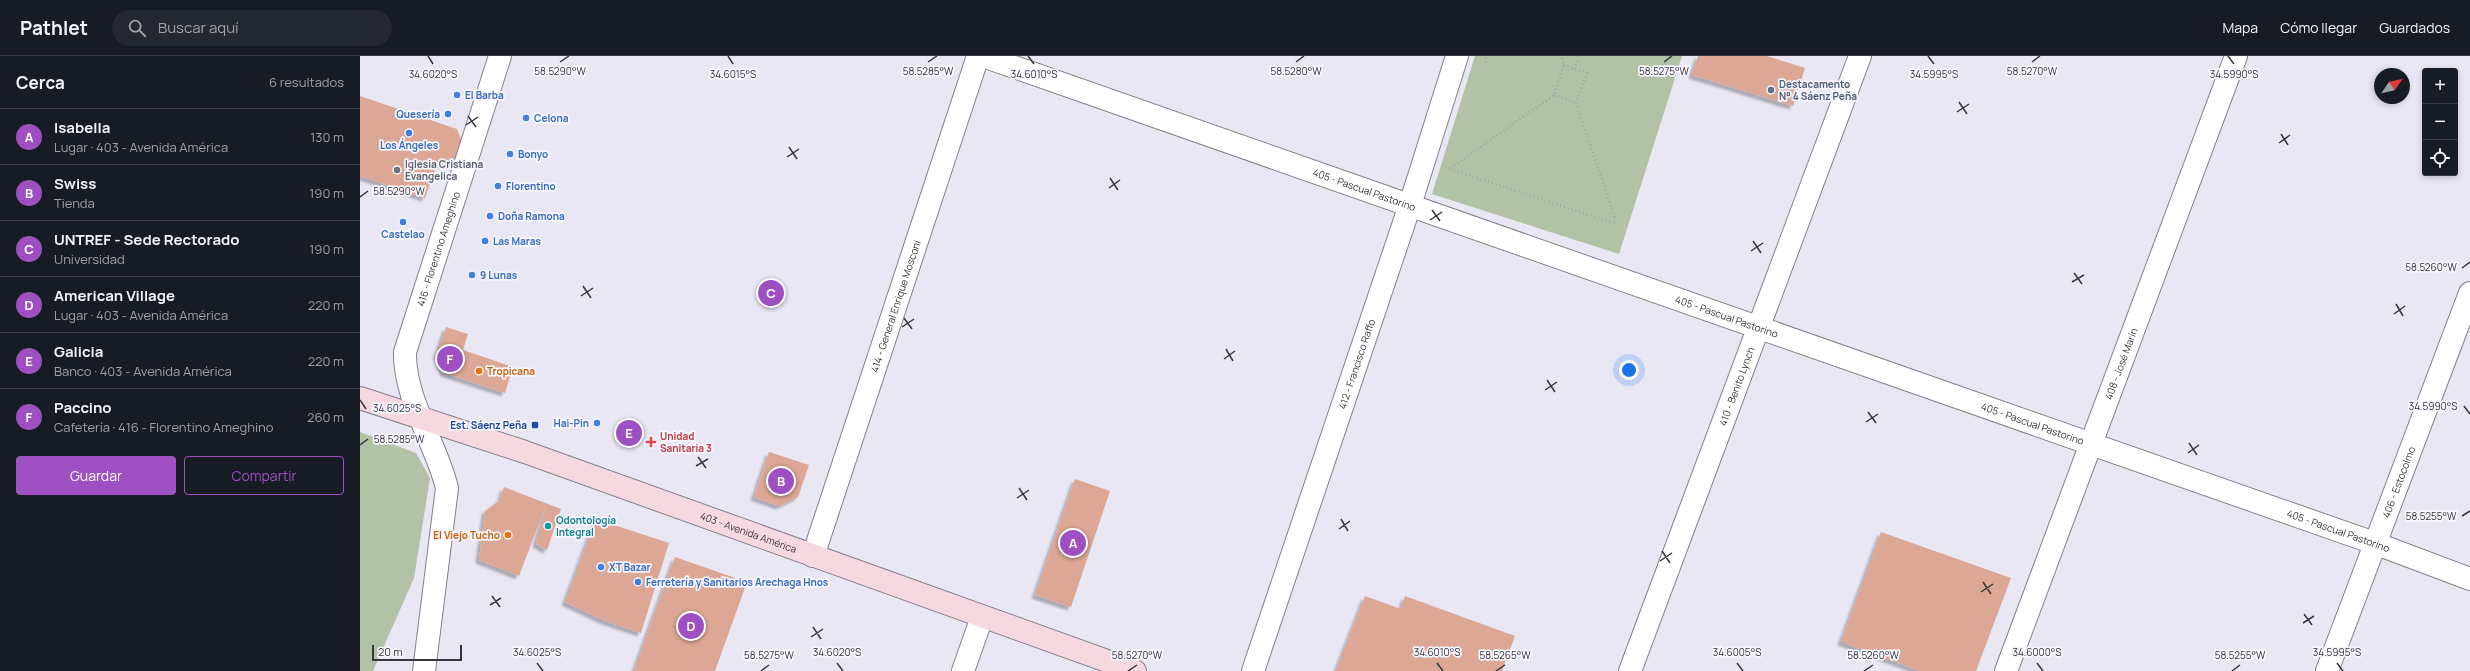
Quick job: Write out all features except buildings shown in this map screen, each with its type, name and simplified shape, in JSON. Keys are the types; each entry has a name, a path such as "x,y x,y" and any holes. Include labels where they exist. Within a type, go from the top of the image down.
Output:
{"main road":[{"name":"403 - Avenida América","path":"360,398 525,452 1135,671"}],"street":[{"name":"416 - Florentino Ameghino","path":"424,671 447,488 442,470 421,418 404,367 405,352 500,56"},
{"name":"414 - General Enrique Mosconi","path":"813,556 978,56"},
{"name":"405 - Pascual Pastorino","path":"983,56 2090,443 2377,544 2470,579"},
{"name":"412 - Francisco Raffo","path":"1254,671 1410,205 1457,56"},
{"name":"410 - Benito Lynch","path":"1630,671 1760,328 1860,56"},
{"name":"408 - José Marín","path":"2006,671 2236,56"},
{"name":"406 - Estocolmo","path":"2327,671 2377,544 2470,293"},
{"path":"963,671 982,617"}],"path":[{"path":"1561,56 1564,65 1554,95 1450,169 1617,224 1576,103 1587,73 1564,65"},
{"path":"1574,69 1579,56"},
{"path":"1554,95 1576,103"}],"green space":[{"path":"1475,56 1682,56 1619,254 1432,194"},
{"path":"360,432 416,453 430,478 414,578 373,671 360,671"}],"place":[{"name":"Destacamento N° 4 Sáenz Peña","path":"1771,90"},
{"name":"El Barba","path":"457,95"},
{"name":"Quesería","path":"448,114"},
{"name":"Celona","path":"526,118"},
{"name":"Los Ángeles","path":"409,133"},
{"name":"Bonyo","path":"510,154"},
{"name":"Iglesia Cristiana Evangelica","path":"397,170"},
{"name":"Florentino","path":"498,186"},
{"name":"Doña Ramona","path":"490,216"},
{"name":"Castelao","path":"403,222"},
{"name":"Las Maras","path":"485,241"},
{"name":"9 Lunas","path":"472,275"},
{"name":"UNTREF - Sede Rectorado","path":"771,293"},
{"name":"Paccino","path":"450,359"},
{"name":"Tropicana","path":"479,371"},
{"name":"Hai-Pin","path":"597,423"},
{"name":"Est. Sáenz Peña","path":"535,425"},
{"name":"Galicia","path":"629,433"},
{"name":"Unidad Sanitaria 3","path":"651,442"},
{"name":"Swiss","path":"781,481"},
{"name":"Odontología Integral","path":"548,526"},
{"name":"El Viejo Tucho","path":"508,535"},
{"name":"Isabella","path":"1073,543"},
{"name":"XT Bazar","path":"601,567"},
{"name":"Ferretería y Sanitarios Arechaga Hnos","path":"638,582"},
{"name":"American Village","path":"691,626"}]}
